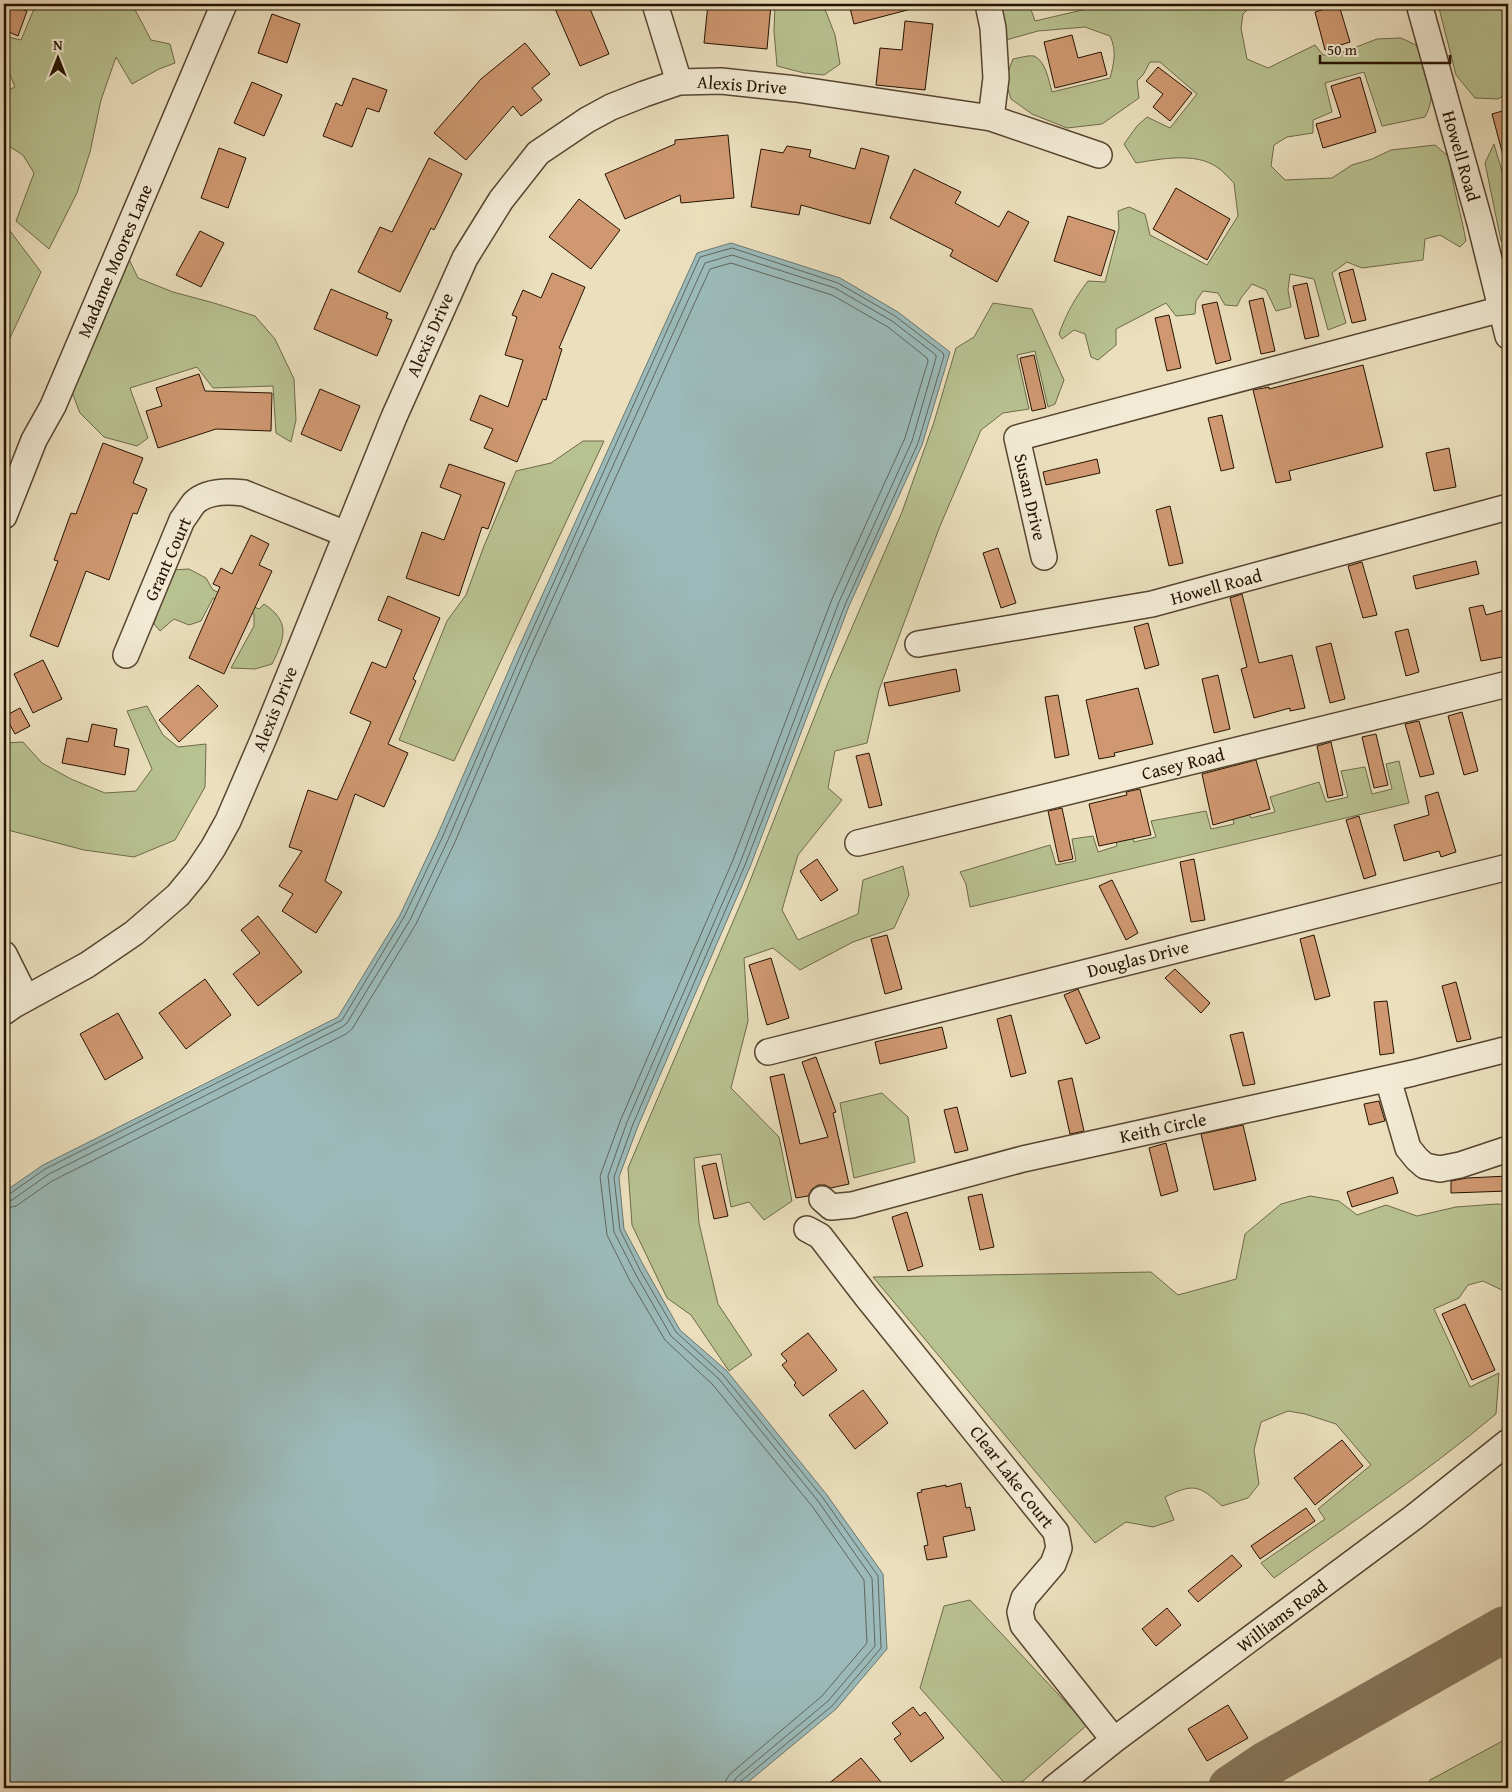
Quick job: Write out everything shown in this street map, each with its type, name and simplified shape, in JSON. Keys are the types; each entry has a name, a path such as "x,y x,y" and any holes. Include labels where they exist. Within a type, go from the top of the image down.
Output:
{"street":[{"name":"Madame Moores Lane","path":"4,516 34,440 57,396 224,4"},
{"path":"656,4 679,82"},
{"path":"988,4 993,28 996,78 991,118"},
{"name":"Howell Road","path":"1017,438 1506,327 1480,223 1418,4"},
{"name":"Alexis Drive","path":"4,1012 87,965 134,933 178,895 208,856 228,821 240,794 394,418 465,258 501,200 538,153 587,120 611,107 679,82 747,83 991,118 1099,155"},
{"name":"Susan Drive","path":"1017,438 1044,557"},
{"name":"Grant Court","path":"126,655 182,520 195,502 218,492 244,493 346,534"},
{"name":"Howell Road","path":"918,644 1152,604 1508,507"},
{"name":"Casey Road","path":"858,843 1508,684"},
{"name":"Douglas Drive","path":"768,1052 1508,867"},
{"path":"4,954 26,998"},
{"name":"Keith Circle","path":"822,1199 831,1208 852,1205 1024,1159 1388,1079 1508,1049"},
{"path":"1388,1079 1408,1148 1425,1166 1440,1169 1446,1168 1508,1149"},
{"name":"Clear Lake Court","path":"808,1229 820,1236 1056,1532 1059,1548 1053,1564 1024,1598 1020,1612 1023,1626 1114,1740"},
{"name":"Williams Road","path":"1054,1788 1114,1740 1371,1550 1508,1442"}],"green space":[{"path":"21,4 132,4 151,40 170,44 175,63 159,69 132,84 116,57 101,100 90,152 77,193 49,249 16,221 34,173 23,155 4,143 4,92 15,87 4,65 4,36 21,40 34,9"},
{"path":"775,4 823,4 835,35 840,64 824,75 804,73 777,66 774,31"},
{"path":"1002,4 1029,4 1035,21 1108,4 1253,4 1243,14 1241,28 1247,59 1268,68 1315,45 1323,55 1338,54 1377,39 1401,38 1416,45 1428,72 1431,89 1431,98 1425,117 1382,126 1364,72 1325,83 1332,112 1313,120 1313,133 1287,137 1274,145 1271,166 1285,180 1332,178 1352,165 1372,159 1391,150 1435,145 1449,157 1466,241 1460,247 1440,235 1425,239 1423,260 1362,268 1347,262 1332,273 1346,323 1328,330 1314,279 1290,274 1288,290 1291,307 1276,311 1266,290 1252,284 1237,306 1225,305 1218,293 1203,291 1196,301 1195,314 1176,316 1166,303 1116,329 1116,345 1098,360 1091,357 1085,334 1074,330 1062,339 1059,334 1071,306 1088,281 1105,282 1119,228 1118,211 1129,207 1145,214 1150,235 1207,265 1238,216 1234,183 1217,167 1199,159 1178,158 1136,163 1124,144 1137,126 1147,117 1170,128 1197,94 1160,62 1150,62 1143,75 1137,81 1139,98 1102,124 1067,128 1032,114 1011,99 1005,80 1013,59 1034,56 1038,59 1046,72 1052,92 1110,78 1114,62 1114,52 1110,36 1085,27 1038,31 1006,40"},
{"path":"1438,4 1508,4 1508,93 1498,99 1475,98 1456,75"},
{"path":"1494,144 1503,175 1508,174 1508,242 1501,241 1485,163"},
{"path":"4,223 41,272 9,340 4,355"},
{"path":"127,255 138,278 173,292 255,316 275,339 294,379 296,420 291,442 276,433 273,386 213,388 197,367 130,388 148,438 137,446 104,437 80,413 70,387"},
{"path":"993,303 1032,309 1064,380 1055,404 1048,407 1035,351 1017,355 1029,409 1003,413 981,430 940,526 879,690 867,743 835,751 828,788 842,800 798,855 782,910 798,940 858,914 863,880 903,866 909,895 894,928 853,942 800,970 773,948 744,958 748,1021 731,1088 779,1137 792,1201 764,1220 749,1202 731,1207 721,1154 694,1158 699,1223 718,1304 752,1355 729,1371 691,1315 667,1298 632,1225 628,1168 746,891 827,685 902,512 934,422 956,348 974,337"},
{"path":"583,441 604,441 454,761 399,740 447,621 466,595 484,546 516,471 551,463"},
{"path":"189,569 206,578 213,590 259,609 264,604 273,611 282,624 283,631 280,646 272,664 255,669 231,668 254,626 254,614 213,598 201,621 189,625 174,619 160,631 154,624 172,570"},
{"path":"147,706 163,735 178,747 206,744 205,787 175,840 134,857 84,850 4,829 4,743 23,742 42,763 71,779 105,793 136,791 152,769 127,711"},
{"path":"1399,761 1409,803 970,907 966,884 960,872 1050,845 1056,865 1076,861 1072,839 1093,836 1098,852 1117,846 1114,832 1130,827 1134,842 1156,837 1151,821 1206,811 1211,829 1234,824 1230,806 1245,803 1251,818 1275,812 1270,797 1319,782 1326,802 1348,797 1341,771 1365,767 1372,794 1392,789 1386,764"},
{"path":"882,1093 908,1117 915,1162 854,1178 840,1103"},
{"path":"1310,1196 1339,1201 1357,1215 1386,1205 1417,1216 1456,1207 1508,1205 1508,1293 1483,1281 1468,1285 1459,1298 1434,1309 1470,1387 1499,1373 1496,1414 1415,1478 1274,1578 1261,1563 1325,1519 1318,1509 1371,1465 1336,1424 1305,1414 1288,1411 1261,1422 1254,1450 1259,1484 1248,1498 1222,1506 1202,1490 1190,1488 1183,1490 1165,1497 1174,1520 1153,1527 1126,1522 1095,1543 873,1277 1151,1272 1178,1295 1236,1279 1245,1234 1281,1204"},
{"path":"970,1600 1087,1725 1015,1788 1009,1788 920,1688 944,1606"},
{"path":"1508,1738 1508,1788 1426,1788 1430,1780"}],"water":[{"path":"731,243 840,278 898,312 950,352 922,445 849,606 750,867 638,1126 619,1177 624,1229 680,1330 727,1371 827,1495 883,1574 887,1649 836,1709 741,1788 4,1788 4,1192 43,1165 338,1017 400,915 697,253"}],"building":[{"path":"4,4 27,11 18,36 4,30"},
{"path":"553,4 588,4 609,54 580,66"},
{"path":"708,4 771,4 767,49 704,43"},
{"path":"849,4 914,4 915,8 854,24"},
{"path":"1339,5 1350,42 1325,50 1315,12"},
{"path":"272,14 300,24 287,63 258,53"},
{"path":"905,21 933,24 925,90 876,85 880,48 902,50"},
{"path":"1072,35 1078,58 1101,52 1107,75 1055,88 1044,42"},
{"path":"525,43 550,74 532,88 542,100 521,116 513,106 466,160 434,133 481,79"},
{"path":"1158,67 1192,93 1170,121 1153,107 1163,94 1146,81"},
{"path":"1360,77 1376,132 1323,148 1316,124 1341,117 1331,86"},
{"path":"353,78 387,90 379,112 367,108 352,147 323,136 336,103 342,106"},
{"path":"252,82 282,95 264,136 234,123"},
{"path":"1506,110 1508,118 1508,158 1504,159 1492,114"},
{"path":"728,135 734,198 681,203 680,195 625,219 605,174 675,144 675,140"},
{"path":"787,146 811,150 809,157 855,169 861,148 889,156 870,224 801,205 799,215 751,207 761,149 783,153"},
{"path":"219,148 246,158 228,208 201,198"},
{"path":"429,158 462,174 434,230 431,228 400,292 358,272 380,227 392,232"},
{"path":"914,169 961,192 955,203 999,227 1008,211 1029,222 997,282 950,256 953,250 890,218"},
{"path":"1176,188 1230,219 1207,260 1153,229"},
{"path":"579,199 620,230 591,269 549,237"},
{"path":"1068,216 1115,231 1101,276 1054,261"},
{"path":"200,231 224,243 201,287 176,275"},
{"path":"1353,269 1366,320 1352,323 1339,273"},
{"path":"552,273 585,287 559,348 562,349 546,400 543,399 517,462 484,448 493,429 470,420 480,395 508,407 523,360 505,355 517,317 512,315 523,290 541,298"},
{"path":"1307,283 1319,336 1305,339 1293,286"},
{"path":"331,289 388,313 386,318 392,320 377,356 314,329"},
{"path":"1263,298 1275,351 1261,354 1249,301"},
{"path":"1217,302 1231,360 1216,364 1202,305"},
{"path":"1169,315 1181,368 1167,371 1155,318"},
{"path":"1034,355 1046,408 1032,411 1020,358"},
{"path":"1363,365 1383,447 1289,471 1291,480 1276,483 1253,390 1269,387 1269,389"},
{"path":"199,374 205,391 272,393 271,431 216,429 158,448 146,411 162,406 156,388"},
{"path":"320,389 360,406 341,451 301,434"},
{"path":"1222,415 1234,468 1221,471 1208,418"},
{"path":"103,443 143,458 133,483 147,489 137,514 133,513 109,580 86,571 58,647 30,636 58,561 54,560 71,513 76,514"},
{"path":"1449,448 1456,487 1434,491 1426,453"},
{"path":"1097,459 1100,473 1046,485 1043,472"},
{"path":"449,464 505,483 488,529 482,527 459,596 406,578 422,532 444,540 461,495 440,487"},
{"path":"1170,506 1183,563 1169,566 1156,510"},
{"path":"251,535 269,544 259,565 272,571 224,674 189,658 220,587 213,584 221,568 232,574"},
{"path":"998,548 1016,603 1001,608 983,553"},
{"path":"1476,561 1479,574 1416,589 1413,576"},
{"path":"1362,562 1377,615 1363,618 1348,566"},
{"path":"1242,594 1259,663 1292,655 1305,708 1290,711 1290,708 1254,718 1241,669 1247,667 1230,598"},
{"path":"388,596 440,618 413,679 416,681 388,744 408,753 384,807 355,794 325,881 342,892 316,933 282,911 293,894 279,886 302,851 289,847 308,790 337,800 371,722 350,713 372,662 386,668 402,630 378,620"},
{"path":"1483,605 1486,615 1508,609 1508,656 1481,661 1469,608"},
{"path":"1148,623 1159,665 1145,669 1134,627"},
{"path":"1408,629 1419,672 1406,676 1395,632"},
{"path":"1331,643 1345,699 1330,703 1316,647"},
{"path":"43,660 62,699 33,713 14,674"},
{"path":"956,669 960,691 889,706 884,683"},
{"path":"1218,675 1230,729 1214,733 1202,679"},
{"path":"198,685 218,706 179,742 159,720"},
{"path":"1138,688 1153,744 1114,753 1115,756 1099,759 1086,700"},
{"path":"1058,695 1069,755 1055,758 1045,697"},
{"path":"20,708 30,726 15,734 5,716"},
{"path":"1462,712 1478,771 1464,775 1448,716"},
{"path":"1419,721 1434,774 1420,777 1405,724"},
{"path":"92,724 117,729 114,746 129,749 125,775 62,763 67,738 88,742"},
{"path":"1376,734 1388,785 1374,788 1362,737"},
{"path":"1331,742 1343,795 1328,798 1317,746"},
{"path":"869,753 882,805 869,808 856,756"},
{"path":"1256,760 1270,809 1213,825 1202,774"},
{"path":"1140,789 1151,835 1099,846 1089,804 1127,795 1126,792"},
{"path":"1438,792 1456,852 1441,857 1439,851 1404,861 1394,825 1429,815 1425,796"},
{"path":"1062,808 1073,859 1059,862 1048,811"},
{"path":"1359,816 1376,875 1364,879 1346,820"},
{"path":"817,859 838,890 821,901 800,871"},
{"path":"1194,859 1205,920 1191,922 1180,862"},
{"path":"1112,880 1138,933 1126,940 1099,886"},
{"path":"258,916 302,972 258,1006 233,974 260,953 241,930"},
{"path":"887,935 902,989 885,994 871,939"},
{"path":"1314,935 1330,996 1315,1000 1300,939"},
{"path":"771,958 789,1018 767,1025 749,965"},
{"path":"1175,969 1210,1003 1201,1013 1165,978"},
{"path":"205,979 231,1015 186,1049 159,1013"},
{"path":"1456,982 1471,1039 1457,1042 1442,986"},
{"path":"1078,989 1100,1038 1086,1044 1064,995"},
{"path":"1387,1001 1394,1053 1380,1055 1374,1002"},
{"path":"118,1013 143,1058 105,1080 80,1034"},
{"path":"1011,1015 1026,1073 1011,1077 997,1019"},
{"path":"942,1027 947,1048 880,1064 875,1042"},
{"path":"1243,1032 1255,1084 1243,1086 1230,1035"},
{"path":"816,1057 836,1112 833,1113 849,1184 831,1188 825,1185 818,1185 812,1189 808,1196 796,1198 770,1077 784,1074 800,1144 828,1137 802,1062"},
{"path":"1072,1078 1084,1131 1070,1134 1058,1081"},
{"path":"1379,1101 1385,1121 1369,1125 1364,1104"},
{"path":"957,1107 968,1150 955,1153 944,1110"},
{"path":"1243,1125 1256,1180 1214,1190 1201,1134"},
{"path":"1166,1143 1178,1191 1161,1196 1149,1148"},
{"path":"716,1163 728,1216 714,1219 702,1166"},
{"path":"1508,1176 1508,1191 1451,1193 1451,1181 1467,1178"},
{"path":"1393,1177 1398,1193 1352,1207 1347,1192"},
{"path":"982,1194 994,1247 980,1250 968,1197"},
{"path":"907,1212 923,1266 908,1271 892,1217"},
{"path":"1465,1304 1495,1370 1472,1380 1442,1314"},
{"path":"808,1333 837,1370 803,1396 782,1365 787,1361 781,1354"},
{"path":"863,1390 888,1423 855,1449 829,1415"},
{"path":"1342,1440 1363,1466 1315,1505 1294,1478"},
{"path":"961,1483 966,1508 970,1507 975,1530 943,1537 947,1557 927,1560 924,1546 928,1545 917,1493 922,1492 921,1490"},
{"path":"1306,1508 1315,1521 1260,1559 1251,1546"},
{"path":"1232,1555 1242,1566 1198,1602 1188,1591"},
{"path":"1167,1608 1181,1625 1156,1646 1142,1629"},
{"path":"1228,1705 1248,1738 1207,1761 1188,1729"},
{"path":"913,1707 920,1716 925,1712 944,1738 911,1762 894,1739 901,1734 892,1723"},
{"path":"861,1758 886,1788 823,1788"}],"taxiway":[{"path":"1231,1788 1265,1765 1505,1629"}]}
